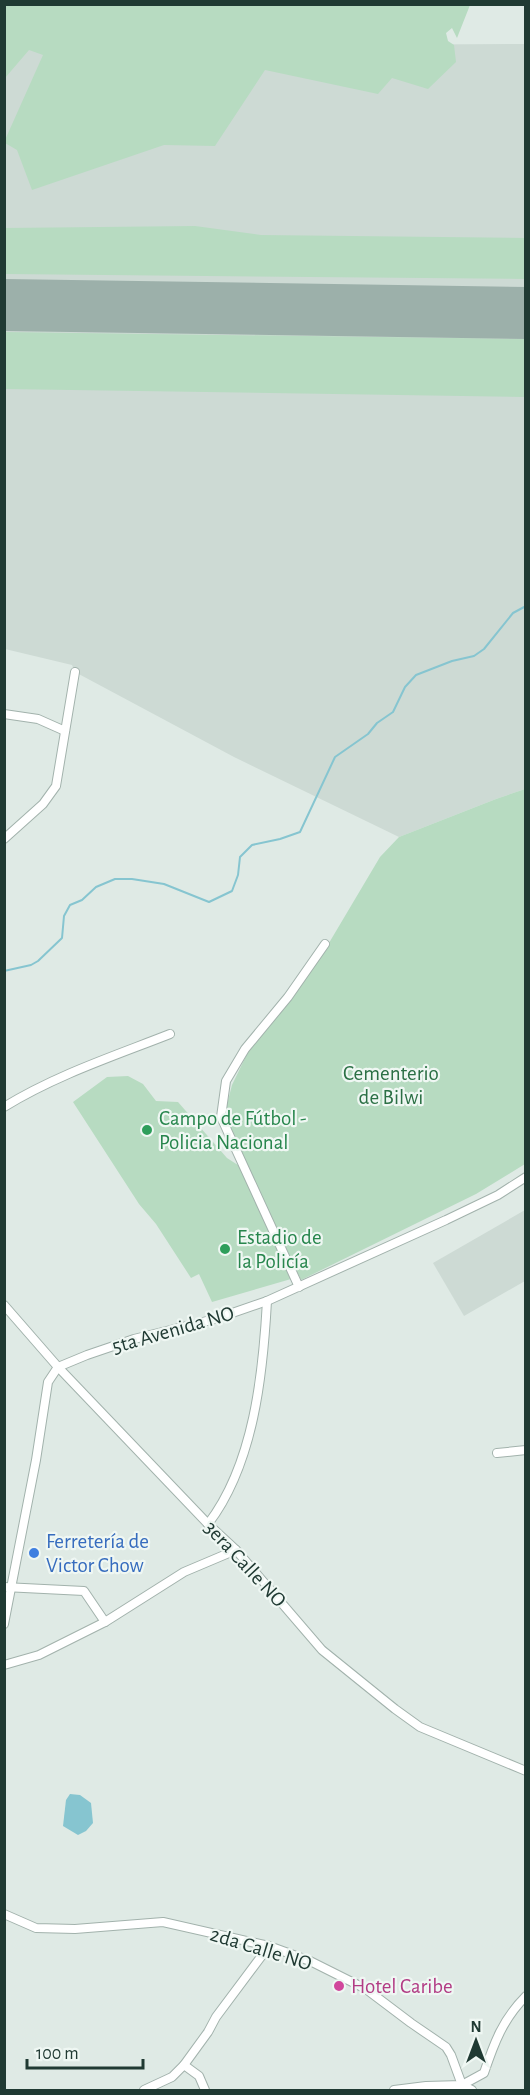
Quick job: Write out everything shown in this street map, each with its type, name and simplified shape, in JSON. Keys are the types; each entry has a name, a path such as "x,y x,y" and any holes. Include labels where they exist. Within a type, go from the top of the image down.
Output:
{"street":[{"path":"4,839 43,804 56,786 75,672"},
{"path":"4,714 38,719 65,731"},
{"path":"299,1287 220,1117 226,1082 245,1049 288,997 325,944"},
{"path":"4,1107 75,1071 170,1034"},
{"name":"5ta Avenida NO","path":"58,1367 87,1354 214,1319 267,1301 446,1220 498,1194 525,1177"},
{"path":"208,1524 223,1505 234,1479 253,1415 261,1382 267,1301"},
{"name":"3era Calle NO","path":"4,1305 58,1367 208,1524 236,1550 322,1650 420,1727 525,1771"},
{"path":"4,1624 8,1587 48,1382 58,1367"},
{"path":"497,1454 525,1450"},
{"path":"4,1665 39,1655 105,1622 184,1572 236,1550"},
{"path":"8,1587 84,1591 105,1622"},
{"name":"2da Calle NO","path":"4,1914 36,1929 75,1929 163,1922 269,1946 310,1961 366,1989 446,2047 452,2055 462,2085"},
{"path":"144,2091 172,2077 184,2065 269,1946"},
{"path":"394,2091 426,2086 462,2085 484,2073 497,2035 525,1996"},
{"path":"184,2065 199,2076 205,2091"},
{"path":"462,2085 472,2091"}],"shaded area":[{"path":"525,44 525,789 399,837 234,757 75,672 72,665 5,649 4,47"},
{"path":"525,1210 525,1281 464,1316 433,1263"}],"green space":[{"path":"5,4 470,5 457,38 452,28 446,33 448,41 454,45 456,62 428,89 392,78 378,94 265,70 215,146 164,145 32,190 17,150 5,143 5,140 43,55 29,50 5,78"},
{"path":"195,226 261,235 525,238 525,279 5,274 5,228"},
{"path":"4,332 525,339 525,397 5,389"},
{"name":"Cementerio de Bilwi","path":"525,789 525,1164 476,1194 301,1280 224,1116 232,1085 248,1052 326,948 380,857 399,837"},
{"path":"128,1076 143,1084 156,1101 178,1102 227,1158 241,1167 291,1279 212,1302 199,1274 191,1278 156,1224 139,1204 73,1102 107,1077"}],"water":[{"path":"70,1794 80,1795 91,1803 93,1823 86,1831 78,1835 63,1826 66,1800"}],"waterway":[{"path":"4,971 31,965 38,961 62,938 64,916 70,905 82,900 96,887 115,879 164,884 209,902 232,891 238,875 240,857 252,845 300,832 335,757 368,734 377,723 393,712 405,687 416,675 452,661 474,656 484,649 513,613 526,606"}],"runway":[{"path":"4,305 526,313"}],"place":[{"name":"Campo de Fútbol - Policia Nacional","path":"147,1130"},
{"name":"Estadio de la Policía","path":"225,1249"},
{"name":"Ferretería de Victor Chow","path":"34,1553"},
{"name":"Hotel Caribe","path":"339,1986"}]}
